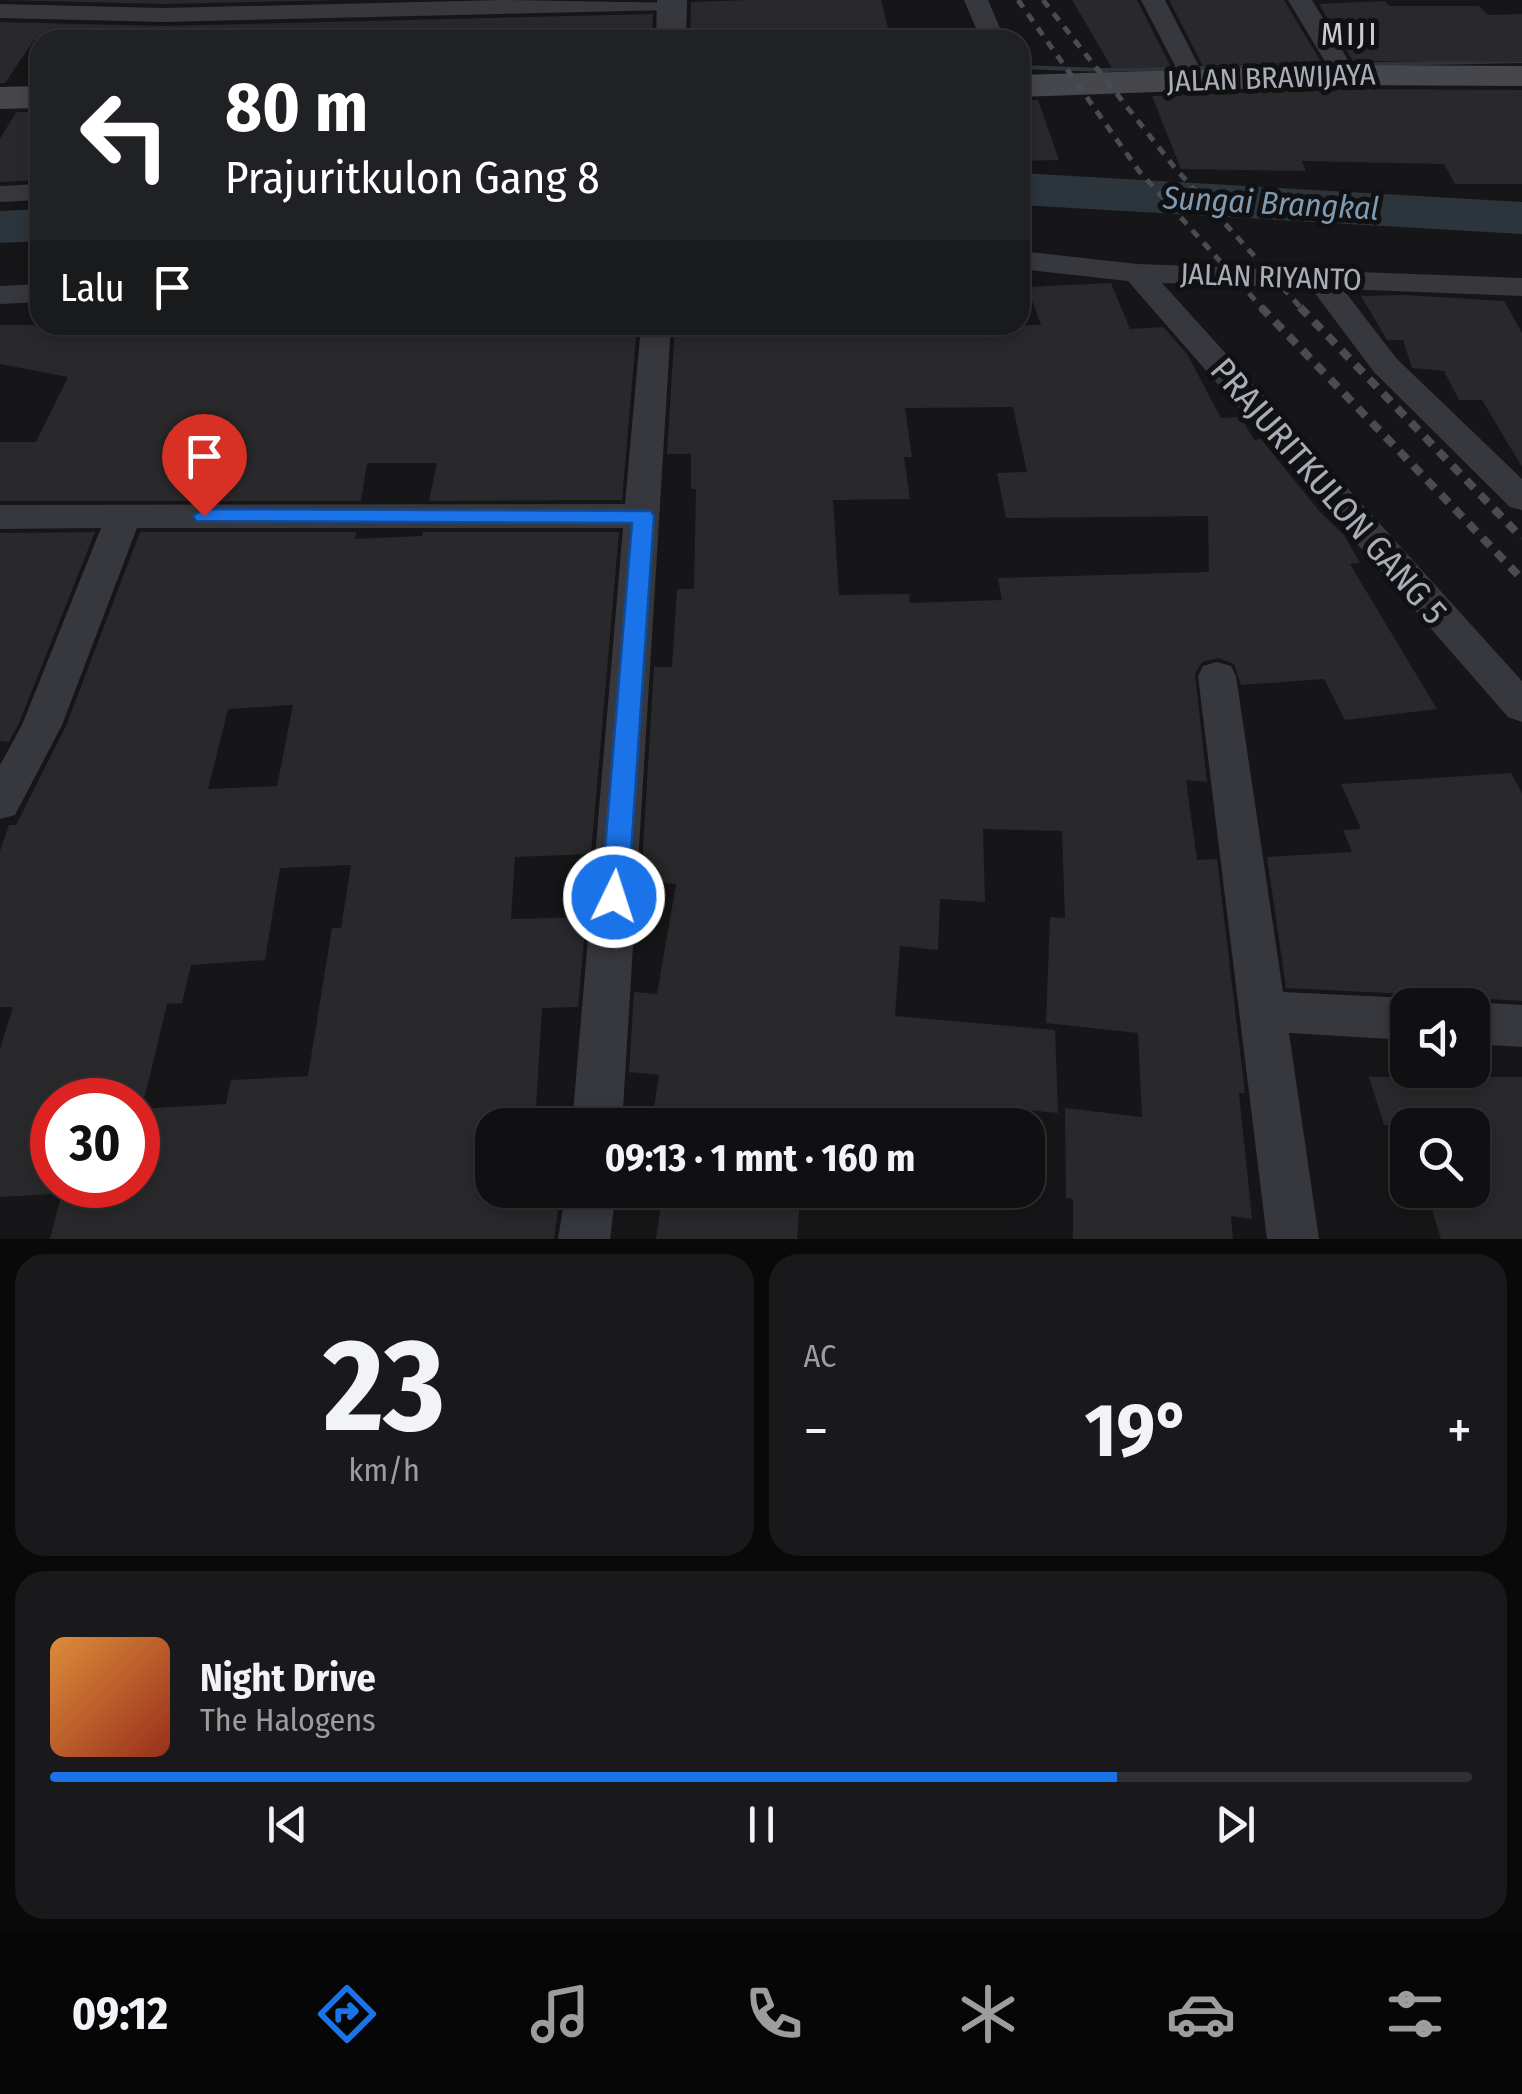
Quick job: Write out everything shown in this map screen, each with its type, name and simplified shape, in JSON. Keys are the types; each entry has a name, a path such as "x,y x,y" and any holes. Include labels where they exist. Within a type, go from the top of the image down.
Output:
{"main road":[{"name":"JALAN BRAWIJAYA","path":"1030,85 1190,71 1339,65 1522,76"},
{"path":"0,98 30,98"}],"street":[{"path":"976,0 989,30"},
{"path":"1154,0 1190,71"},
{"path":"1300,0 1339,65"},
{"path":"0,11 164,15 672,2 671,30"},
{"path":"0,194 30,192"},
{"name":"JALAN RIYANTO","path":"1030,261 1137,273 1522,288"},
{"name":"PRAJURITKULON GANG 5","path":"1137,273 1522,707"},
{"path":"1318,278 1385,365 1522,499"},
{"path":"0,295 30,294"},
{"path":"598,1108 655,335"},
{"path":"0,803 42,724 124,516"},
{"path":"0,517 643,516"},
{"path":"1217,676 1293,1239"},
{"path":"1260,1011 1390,1018"},
{"path":"1490,1024 1522,1026"},
{"path":"584,1239 588,1208"}],"building":[{"path":"0,0 344,0 164,4"},
{"path":"881,0 888,30 690,30 691,2"},
{"path":"1072,0 1137,0 1171,67 1112,68"},
{"path":"1169,0 1284,0 1321,62 1203,66"},
{"path":"1385,1 1389,6 1479,6 1488,15 1522,14 1522,62 1353,61 1319,4"},
{"path":"653,14 652,30 30,30 30,46 5,83 0,83 0,22 164,26"},
{"path":"1345,89 1522,90 1522,184 1455,184 1444,164 1302,161 1306,171 1181,169 1152,96"},
{"path":"1030,100 1038,100 1059,160 1030,161"},
{"path":"16,112 30,112 30,180 0,182 0,139"},
{"path":"1111,283 1130,329 1163,327 1187,354 1221,418 1241,417 1254,440 1261,439 1320,512 1344,535 1360,563 1350,564 1437,709 1345,720 1324,679 1241,685 1234,664 1218,658 1202,662 1195,674 1207,782 1186,780 1197,860 1217,859 1245,1093 1239,1093 1252,1219 1231,1216 1233,1239 1073,1239 1073,1199 1066,1198 1065,1108 1142,1117 1138,1033 1046,1023 1050,917 1065,918 1062,831 983,829 985,902 940,899 938,950 900,946 895,1016 1055,1030 1058,1113 1045,1112 1045,1108 993,1107 654,1108 659,1075 629,1072 634,992 657,994 676,884 641,881 654,667 672,667 677,589 694,589 696,489 691,489 691,454 667,454 674,335 1030,335 1030,325 1041,325 1030,287","holes":["1013,407 1027,472 997,473 1006,518 1208,516 1209,572 998,578 1002,600 910,603 909,594 839,595 833,500 910,499 904,457 912,457 905,408"]},
{"path":"1361,296 1504,301 1522,333 1522,467 1482,400 1459,400 1444,371 1412,368 1403,340 1387,340"},
{"path":"0,325 30,325 30,335 636,335 622,500 429,501 437,463 367,463 361,501 0,501 0,442 36,442 68,377 0,364"},
{"path":"95,532 19,723 9,742 0,741 0,533"},
{"path":"140,532 356,532 355,539 422,536 423,532 619,532 591,854 515,857 511,919 586,917 578,1007 542,1008 536,1108 475,1108 475,1208 558,1208 554,1239 50,1239 58,1208 160,1208 160,1108 226,1104 231,1080 308,1076 332,928 341,928 351,865 280,868 265,960 191,965 182,1003 167,1004 149,1078 30,1078 30,1195 0,1197 0,1049 13,1007 0,1007 0,851 9,825 16,825 66,726","holes":["293,705 277,786 208,789 228,709"]},
{"path":"1511,773 1522,793 1522,1001 1490,999 1490,988 1390,988 1390,993 1286,988 1267,857 1352,852 1343,830 1361,829 1341,784"},
{"path":"1369,1077 1390,1077 1390,1088 1490,1088 1490,1077 1522,1077 1522,1239 1441,1239 1432,1208 1490,1208 1490,1108 1390,1108 1390,1125 1384,1125"},
{"path":"660,1208 800,1208 797,1239 656,1239"}],"waterway":[{"path":"1030,67 1104,70 1522,61"},
{"name":"Sungai Brangkal","path":"1030,190 1522,218"},
{"name":"Sungai Brangkal","path":"0,227 30,226"}],"railway":[{"path":"1018,0 1139,171 1263,309"},
{"path":"1043,0 1175,168 1302,309"},
{"path":"1261,307 1522,579"},
{"path":"1300,307 1522,538"}],"district":[{"name":"MIJI","path":"1350,34"}],"route":[{"path":"204,516 643,516 614,897"}]}
